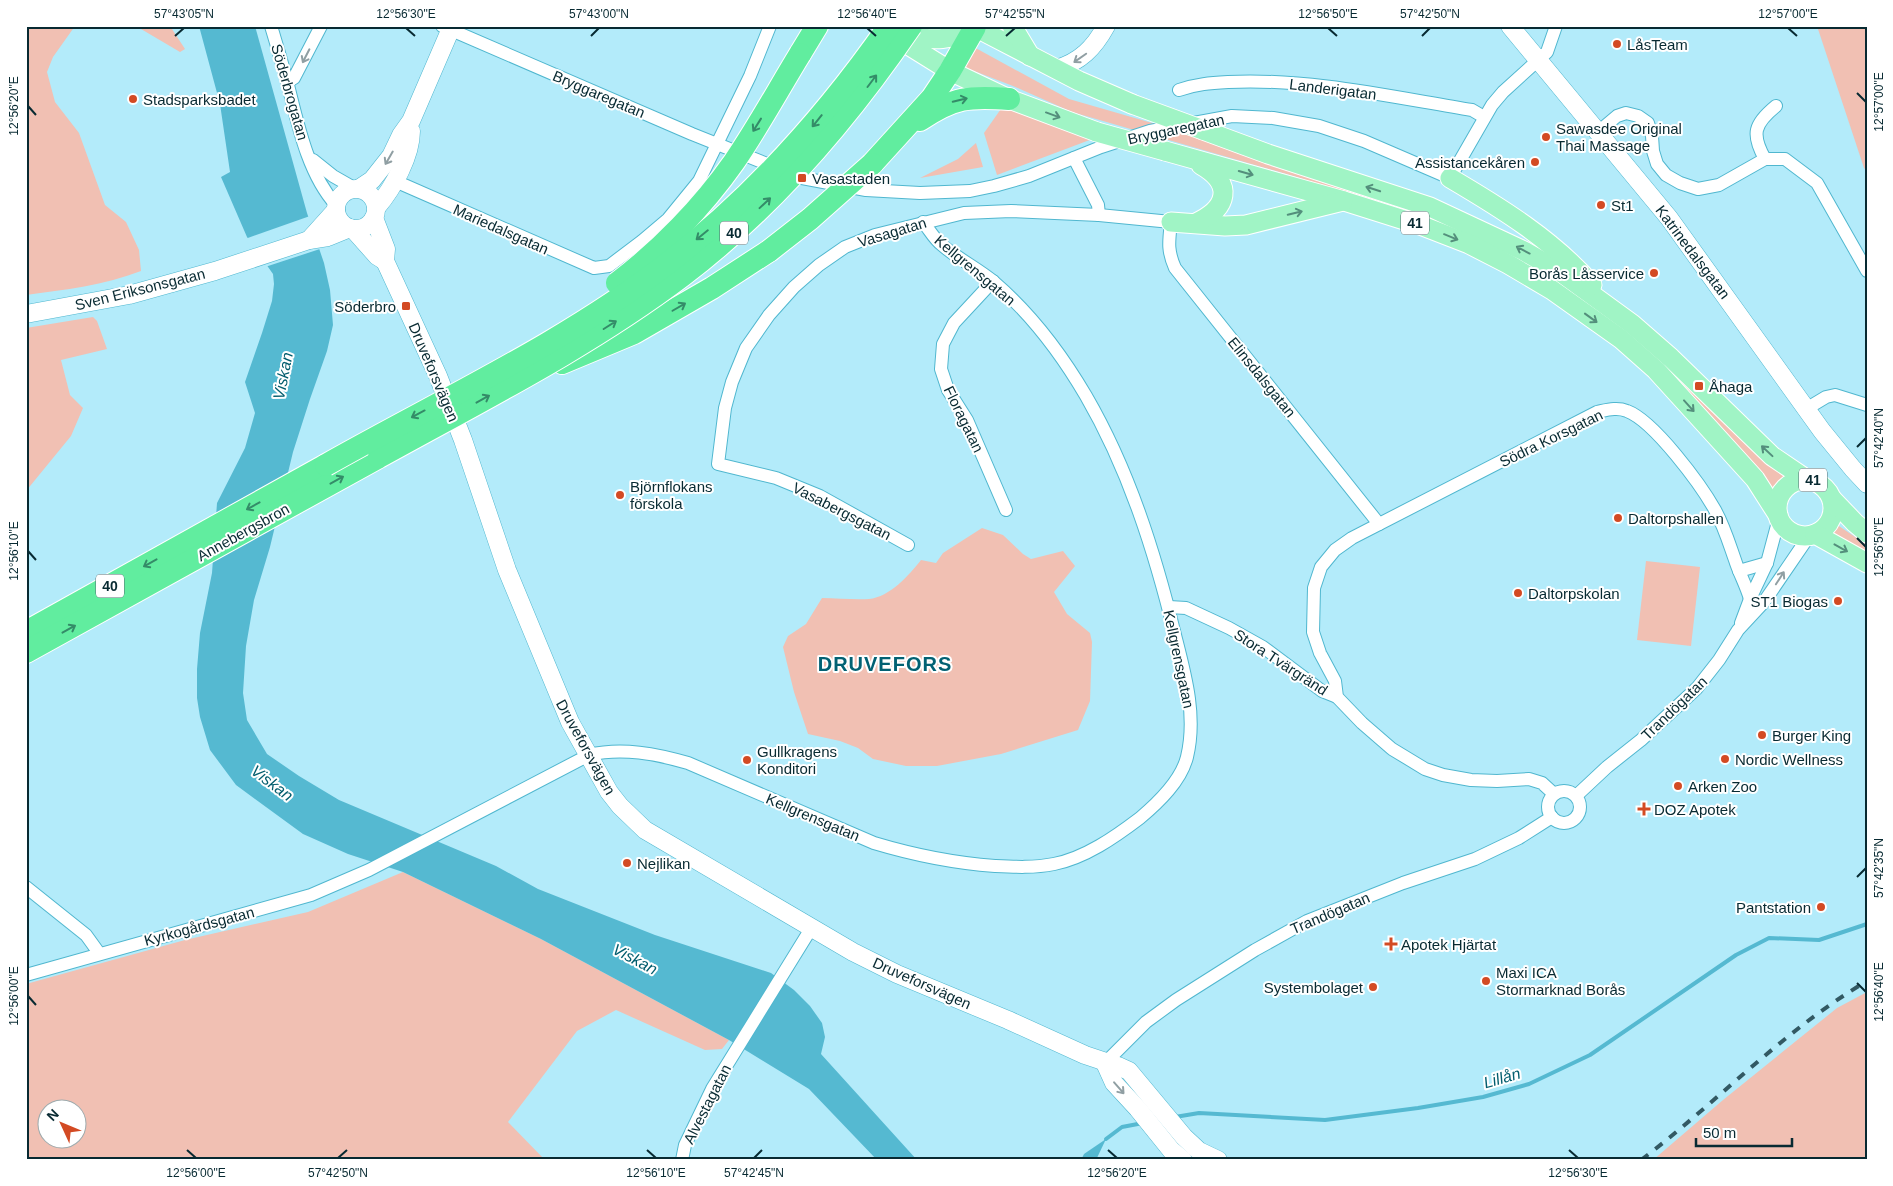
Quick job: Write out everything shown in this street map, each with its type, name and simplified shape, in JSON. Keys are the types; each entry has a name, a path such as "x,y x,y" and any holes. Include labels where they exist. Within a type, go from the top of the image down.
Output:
{"highway":[{"path":"800,26 800,54"},
{"path":"500,380 624,278 693,213 734,161 817,26"},
{"path":"500,380 634,333 712,288 768,251 803,224 872,164 932,98 975,27"},
{"name":"40","path":"295,493 380,457 500,380 667,264 712,227 795,147 892,28"},
{"path":"902,131 939,107 955,101 980,97 1009,99"},
{"name":"40","path":"295,493 326,465 500,380"},
{"name":"Annebergsbron","path":"192,550 295,493"},
{"name":"40","path":"26,632 192,550"},
{"name":"40","path":"26,652 192,550"}],"main road":[{"path":"1012,26 1031,57"},
{"path":"892,28 942,40 962,34 975,27"},
{"name":"41","path":"975,27 1031,57 1132,104 1268,154 1430,207 1475,226 1562,272 1614,310 1671,358 1772,456 1806,479 1822,485 1829,492 1834,508 1831,520 1826,527 1812,535"},
{"name":"41","path":"892,28 950,71 1009,99 1097,132 1344,201 1420,225 1469,244 1508,264 1552,290 1621,339 1656,370 1755,479 1785,527 1793,533 1812,535 1867,563"},
{"path":"1188,157 1213,172 1219,178 1223,187 1222,201 1218,209 1196,223"},
{"path":"1450,178 1514,218 1550,244 1574,265 1614,310"},
{"path":"1171,222 1225,226 1246,225 1344,201"},
{"name":"41","path":"1778,517 1778,502 1783,490 1793,482 1806,479"},
{"name":"41","path":"1832,500 1867,533"}],"street":[{"name":"Söderbrogatan","path":"272,26 300,134 328,196 336,207"},
{"path":"287,82 294,78 321,26"},
{"path":"699,181 750,76 770,26"},
{"name":"Katrinedalsgatan","path":"1510,26 1669,218 1806,409 1852,469 1867,484"},
{"path":"1450,178 1484,117 1503,92 1547,52 1556,26"},
{"path":"309,240 336,207 346,191 357,188 372,180 385,166 411,121 448,28"},
{"name":"Bryggaregatan","path":"448,28 718,145 802,178 829,184 888,192 970,191 1029,176 1074,158 1150,132 1232,116 1273,118 1320,126 1364,141 1450,178"},
{"path":"1056,69 1069,65 1086,54 1103,32"},
{"name":"Landerigatan","path":"1180,90 1194,84 1256,81 1310,85 1472,110 1484,117"},
{"path":"1765,159 1757,145 1756,135 1759,124 1776,106"},
{"path":"1598,132 1617,116 1626,113 1638,116 1648,123 1657,164 1666,175 1680,183 1698,189 1719,185 1765,159 1785,159 1817,183 1867,271"},
{"path":"336,207 342,223 352,228 360,229 367,226 385,197 402,185 404,162 411,134 411,121"},
{"name":"Söderbrogatan","path":"309,157 333,176 357,188"},
{"path":"1074,158 1098,205 1099,215"},
{"path":"699,181 714,170 756,160"},
{"name":"Mariedalsgatan","path":"402,185 594,268 609,266 642,241 668,219 699,181"},
{"path":"357,188 371,195 376,213"},
{"name":"Vasagatan","path":"718,464 725,408 732,382 746,348 769,315 818,265 845,247 875,235 964,213 1011,211 1099,215 1171,222"},
{"name":"Druveforsvägen","path":"376,213 386,249 385,261 438,376 508,570 547,668 570,722 609,792 620,806 645,830 853,952 897,974 1105,1063 1128,1071 1143,1102"},
{"name":"Kellgrensgatan","path":"589,755 602,752 658,755 688,763 874,843 899,851 962,863 1028,868 1056,864 1083,854 1121,833 1153,807 1176,781 1187,758 1190,735 1190,706 1186,680 1168,607 1137,504 1111,442 1094,410 1054,347 1017,305 993,282 940,244 923,222"},
{"name":"Elinsdalsgatan","path":"1171,222 1168,243 1170,257 1175,268 1379,524"},
{"path":"309,240 328,238 352,228"},
{"name":"Druveforsvägen","path":"352,228 377,256 385,261"},
{"name":"Sven Eriksonsgatan","path":"26,314 130,295 191,278 309,240"},
{"name":"Floragatan","path":"993,282 954,324 943,344 941,369 948,390 968,420 1006,510"},
{"path":"1806,409 1826,397 1835,396 1867,405"},
{"name":"Södra Korsgatan","path":"1379,524 1597,412 1608,409 1628,411 1641,420 1674,454 1715,510 1726,533 1750,599"},
{"name":"Vasabergsgatan","path":"718,464 776,478 820,496 908,546"},
{"name":"Trandögatan","path":"1738,630 1767,564 1778,517"},
{"name":"Stora Tvärgränd","path":"1337,697 1335,681 1320,654 1314,632 1314,588 1321,567 1335,550 1379,524"},
{"name":"Trandögatan","path":"1576,796 1607,767 1641,740 1697,688 1719,660 1738,630 1764,602 1812,535"},
{"path":"1739,571 1767,564"},
{"name":"Stora Tvärgränd","path":"1168,607 1186,608 1229,628 1263,647 1322,691 1337,697 1362,723 1392,749 1425,769 1443,775 1471,780 1529,779 1542,783 1554,794"},
{"name":"Kyrkogårdsgatan","path":"26,975 100,953 283,904 311,894 368,870 589,755"},
{"path":"1566,791 1576,796 1580,808 1579,813 1573,820 1562,823 1552,817 1548,806 1554,794 1566,791"},
{"name":"Trandögatan","path":"1105,1063 1137,1030 1176,1000 1256,950 1307,921 1403,883 1475,859 1512,841 1552,817"},
{"path":"26,887 86,935 100,953"},
{"name":"Alvestagatan","path":"682,1160 685,1145 712,1089 812,927"},
{"path":"1143,1102 1180,1132 1199,1151 1218,1160"},
{"path":"1143,1102 1171,1156"},
{"path":"1171,1156 1180,1132"}],"shaded area":[{"path":"26,26 75,26 53,57 47,72 55,102 79,133 105,205 126,222 139,250 141,271 99,283 26,295"},
{"path":"128,26 170,26 185,49 180,52 141,29"},
{"path":"1817,26 1867,26 1867,171 1864,168"},
{"path":"972,46 1069,99 1263,155 1472,232 1577,289 1686,380 1773,468 1786,478 1774,493 1770,484 1691,397 1616,326 1382,206 1300,178 1072,112 961,66"},
{"path":"1003,106 1095,138 997,175 984,133"},
{"path":"976,143 983,167 920,178 958,159"},
{"path":"93,317 97,321 107,349 61,360 70,395 83,408 71,436 26,491 26,328"},
{"path":"1836,524 1867,545 1867,555 1828,534"},
{"path":"982,528 1003,535 1031,559 1063,551 1075,566 1054,592 1067,614 1090,633 1092,642 1090,701 1078,730 1001,754 937,766 906,766 873,759 858,748 840,741 808,734 794,692 783,647 788,636 806,624 822,598 869,599 884,594 892,590 921,560 936,563 943,553"},
{"path":"1646,561 1700,567 1691,646 1637,640"},
{"path":"403,872 541,939 729,1040 722,1049 705,1050 616,1010 577,1031 508,1122 545,1160 26,1160 26,984 185,940 308,912"},
{"path":"1867,992 1867,1160 1653,1160 1723,1100 1837,1008"}],"water":[{"name":"Viskan","path":"199,26 255,26 307,213 324,263 330,290 333,325 327,351 293,452 270,547 254,600 246,646 243,693 247,720 267,754 339,800 496,866 538,889 655,935 771,973 794,990 810,1006 822,1023 825,1037 821,1054 917,1160 877,1160 809,1089 729,1040 541,939 403,872 348,854 303,834 236,785 210,750 200,717 197,698 197,669 200,633 212,573 217,503 245,448 255,413 245,382 272,301 274,284 273,274 247,237 221,177 230,172 220,104"},
{"path":"1106,1139 1096,1160 1081,1160 1084,1154"}],"pier":[{"path":"310,216 320,249 265,267 245,239"}],"waterway":[{"name":"Lillån","path":"1175,1117 1199,1113 1325,1120 1418,1108 1483,1097 1529,1084 1590,1055 1736,955 1769,938 1819,940 1867,924"},
{"name":"Lillån","path":"1106,1139 1122,1127 1143,1123"}],"railway":[{"path":"1641,1160 1778,1044 1806,1022 1867,981"}],"place":[{"name":"LåsTeam","path":"1617,44"},
{"name":"Stadsparksbadet","path":"133,99"},
{"name":"Sawasdee Original Thai Massage","path":"1546,137"},
{"name":"Assistancekåren","path":"1535,162"},
{"name":"Vasastaden","path":"802,178"},
{"name":"St1","path":"1601,205"},
{"name":"Borås Låsservice","path":"1654,273"},
{"name":"Söderbro","path":"406,306"},
{"name":"Åhaga","path":"1699,386"},
{"name":"Björnflokans förskola","path":"620,495"},
{"name":"Daltorpshallen","path":"1618,518"},
{"name":"Daltorpskolan","path":"1518,593"},
{"name":"ST1 Biogas","path":"1838,601"},
{"name":"Burger King","path":"1762,735"},
{"name":"Nordic Wellness","path":"1725,759"},
{"name":"Gullkragens Konditori","path":"747,760"},
{"name":"Arken Zoo","path":"1678,786"},
{"name":"DOZ Apotek","path":"1644,809"},
{"name":"Nejlikan","path":"627,863"},
{"name":"Pantstation","path":"1821,907"},
{"name":"Apotek Hjärtat","path":"1391,944"},
{"name":"Maxi ICA Stormarknad Borås","path":"1486,981"},
{"name":"Systembolaget","path":"1373,987"}],"district":[{"name":"DRUVEFORS","path":"885,664"}]}
